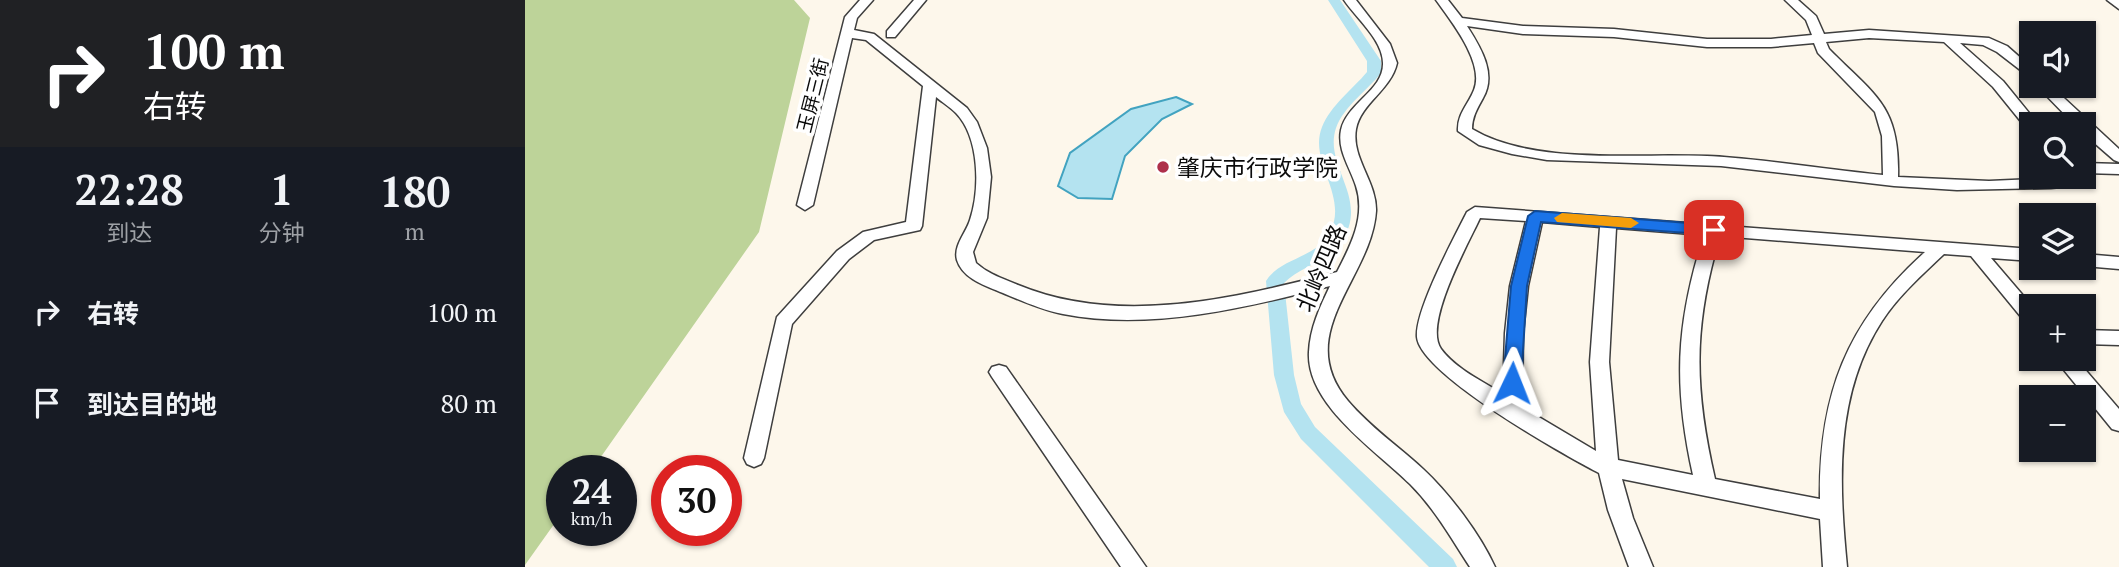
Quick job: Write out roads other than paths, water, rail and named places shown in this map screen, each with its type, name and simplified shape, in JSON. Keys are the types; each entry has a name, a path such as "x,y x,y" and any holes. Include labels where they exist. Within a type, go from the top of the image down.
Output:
{"street":[{"name":"玉屏三街","path":"805,205 851,17 867,0"},
{"path":"891,34 920,0"},
{"name":"北岭四路","path":"1350,0 1389,54 1390,65 1387,78 1354,116 1347,129 1348,146 1369,199 1366,223 1318,340 1320,370 1340,405 1432,493 1483,567"},
{"path":"1442,0 1461,22 1483,70 1482,89 1467,113 1465,131 1483,142 1558,156 1724,161 1890,180 2019,185"},
{"path":"1791,0 1812,19 1823,50 1881,110 1890,134 1890,180"},
{"path":"2113,0 2119,5"},
{"path":"1461,22 1523,30 1614,33 1707,43 1771,43 1869,34 1948,39 1994,44 2019,64"},
{"path":"847,33 870,37 962,111 979,139 982,203 979,219 964,254 967,264 978,275 1061,307 1096,312 1151,311 1259,296 1346,276"},
{"path":"1948,39 1998,84 2021,112"},
{"path":"754,458 783,322 843,255 869,236 914,226 930,86"},
{"path":"2056,98 2070,112"},
{"path":"2096,137 2119,158"},
{"path":"2096,168 2119,169"},
{"path":"1829,511 1608,467 1570,448 1454,373 1435,355 1426,338 1429,318 1448,265 1475,212 2019,255"},
{"path":"1512,409 1514,333 1519,286 1535,216"},
{"path":"1609,221 1603,276 1599,381 1608,467 1617,504 1641,567"},
{"path":"1706,486 1690,411 1689,357 1693,308 1714,230"},
{"path":"1835,567 1829,511 1829,461 1844,376 1862,335 1890,296 1916,267 1940,248"},
{"path":"1976,251 2019,302"},
{"path":"2096,261 2119,263"},
{"path":"2096,337 2119,338"},
{"path":"2076,371 2119,423"},
{"path":"999,372 1134,567"}],"water":[{"path":"1176,97 1192,104 1162,119 1125,156 1112,199 1078,198 1058,186 1070,153 1131,109"}],"waterway":[{"path":"1334,0 1374,61 1374,73 1341,108 1328,131 1328,153 1344,202 1340,230 1327,248 1291,268 1275,281 1284,375 1291,406 1308,433 1445,567"}],"place":[{"name":"肇庆市行政学院","path":"1163,167"}]}
